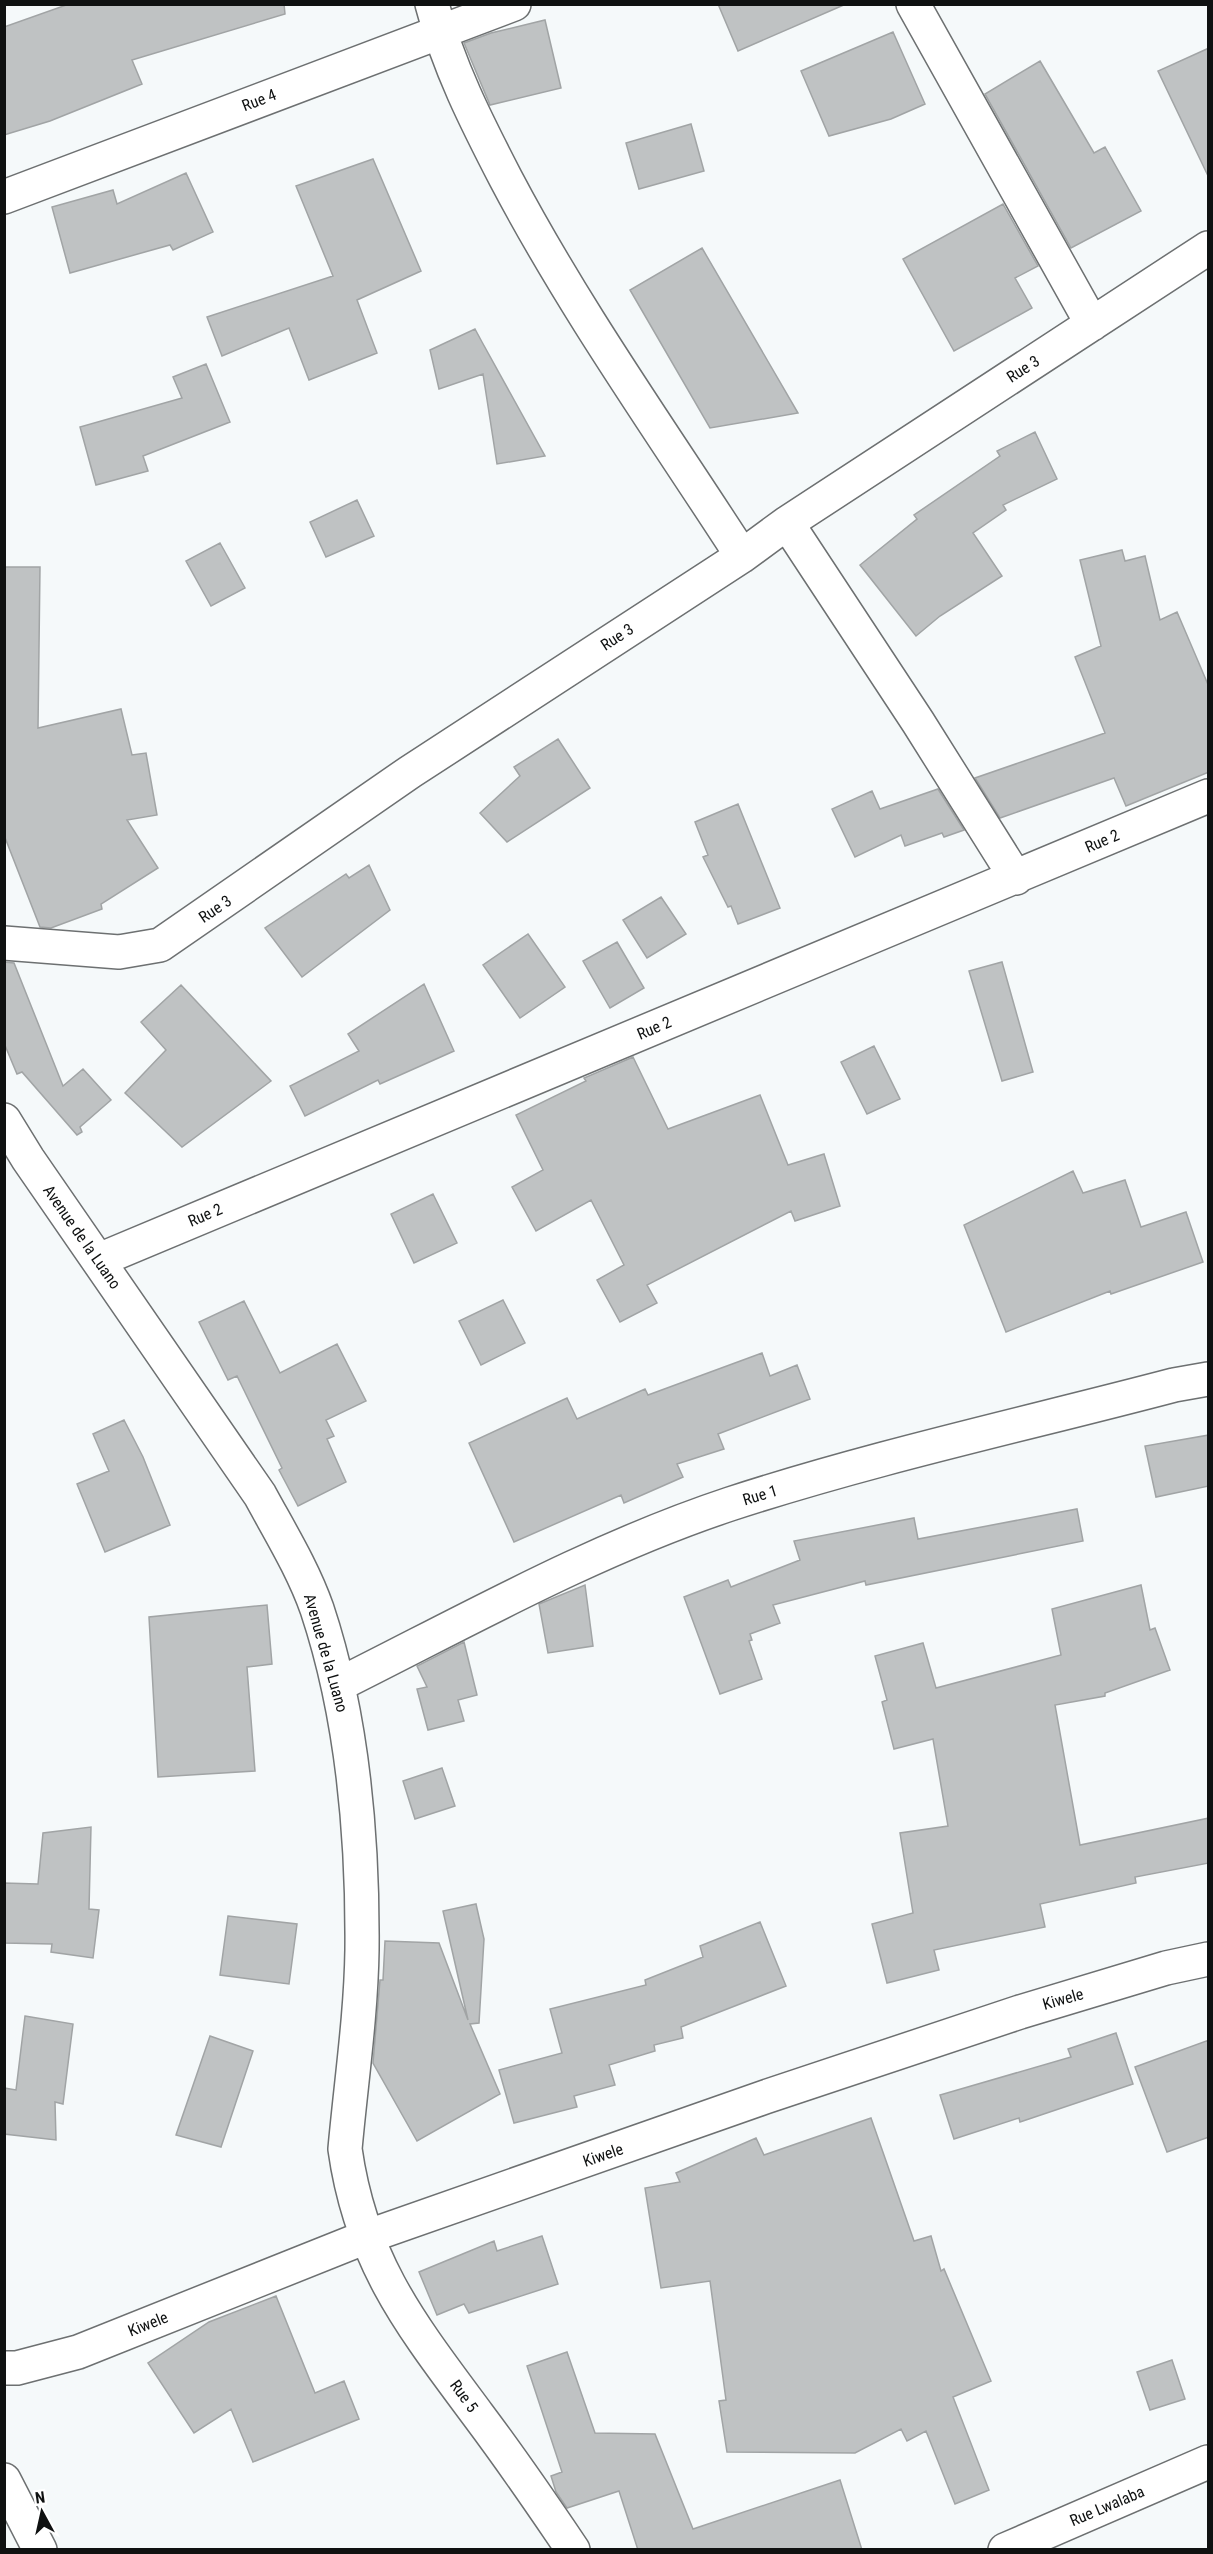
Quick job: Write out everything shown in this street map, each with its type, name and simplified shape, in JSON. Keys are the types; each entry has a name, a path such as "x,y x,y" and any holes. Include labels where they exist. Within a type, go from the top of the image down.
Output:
{"street":[{"name":"Rue 4","path":"4,197 435,18 514,4"},
{"path":"913,4 1092,324"},
{"path":"435,18 477,123 545,253 742,556"},
{"name":"Rue 3","path":"4,943 119,952 160,945 410,772 1209,248"},
{"path":"787,523 918,722 1016,878"},
{"name":"Rue 2","path":"99,1260 1209,796"},
{"name":"Avenue de la Luano","path":"4,1120 28,1159 260,1495 291,1551 316,1607 345,1716 356,1819 362,1951 345,2149 349,2177 366,2237"},
{"name":"Rue 1","path":"338,1685 545,1582 639,1540 729,1505 860,1465 1174,1385 1209,1379"},
{"name":"Kiwele","path":"4,2368 78,2352 366,2237 1020,2012 1166,1968 1209,1959"},
{"name":"Rue 5","path":"366,2237 399,2305 573,2550"},
{"name":"Rue Lwalaba","path":"1005,2550 1209,2462"},
{"path":"4,2480 40,2550"}],"building":[{"path":"69,4 284,4 285,14 132,60 142,84 50,121 4,135 4,27"},
{"path":"718,4 846,4 738,51"},
{"path":"545,20 561,88 490,105 464,43 491,33"},
{"path":"893,32 925,104 891,119 829,136 801,71"},
{"path":"1209,48 1209,178 1158,71"},
{"path":"1040,61 1094,153 1105,147 1141,211 1071,248 985,94"},
{"path":"691,124 704,171 639,189 626,143"},
{"path":"373,159 421,271 357,300 377,353 309,380 289,328 222,356 207,317 333,276 296,186"},
{"path":"186,173 213,232 173,250 170,245 70,273 52,207 113,190 117,204"},
{"path":"1003,204 1038,266 1015,278 1032,308 954,351 903,259"},
{"path":"702,248 798,413 710,428 630,290"},
{"path":"475,329 545,456 497,464 483,374 439,389 430,350"},
{"path":"206,364 230,422 143,456 148,471 96,485 80,427 182,398 173,377"},
{"path":"1035,432 1057,479 1003,505 1006,510 973,533 1002,576 940,616 916,636 860,565 917,519 914,515 1000,456 997,451"},
{"path":"357,500 374,536 326,557 310,522"},
{"path":"220,543 245,588 211,606 186,561"},
{"path":"1122,550 1125,561 1145,556 1160,620 1177,612 1209,687 1209,772 1126,806 1114,778 1000,818 975,778 1105,733 1075,657 1101,646 1080,560"},
{"path":"4,567 40,567 38,728 121,709 132,755 146,753 157,815 127,820 158,868 101,904 102,909 51,928 40,927 4,835"},
{"path":"558,739 590,788 507,842 480,813 520,776 514,767"},
{"path":"938,789 964,830 944,837 942,833 905,846 901,835 855,857 832,809 872,791 880,809"},
{"path":"738,804 780,908 738,924 731,906 728,907 703,857 708,855 695,822"},
{"path":"369,865 390,910 302,977 265,928 346,874 349,878"},
{"path":"661,897 686,934 647,958 623,920"},
{"path":"528,934 565,987 520,1018 483,965"},
{"path":"617,942 644,988 610,1008 583,961"},
{"path":"4,962 14,963 63,1086 83,1069 111,1100 80,1127 82,1132 77,1135 22,1072 17,1074 4,1043"},
{"path":"1002,962 1033,1072 1002,1081 969,971"},
{"path":"424,984 454,1051 380,1084 378,1080 305,1116 290,1086 359,1051 348,1034"},
{"path":"181,985 271,1081 182,1147 125,1093 166,1050 141,1022"},
{"path":"874,1046 900,1099 867,1114 841,1062"},
{"path":"633,1057 668,1129 760,1095 788,1165 824,1154 840,1206 795,1221 791,1211 647,1285 657,1303 620,1322 597,1280 624,1265 591,1200 536,1231 512,1187 543,1170 516,1115 586,1081 584,1078"},
{"path":"1073,1171 1083,1193 1125,1180 1141,1227 1186,1212 1203,1262 1111,1294 1110,1291 1006,1332 964,1225"},
{"path":"433,1194 457,1243 414,1263 391,1214"},
{"path":"503,1300 525,1343 481,1365 459,1321"},
{"path":"244,1301 280,1373 337,1344 366,1401 326,1420 334,1436 327,1439 346,1482 298,1506 279,1470 282,1468 237,1376 228,1380 199,1322"},
{"path":"762,1353 770,1376 797,1365 810,1399 718,1434 724,1449 677,1464 683,1477 624,1503 621,1495 514,1542 469,1443 567,1398 577,1419 645,1389 648,1395"},
{"path":"124,1420 143,1457 170,1525 105,1552 77,1484 109,1471 93,1434"},
{"path":"1209,1435 1209,1486 1156,1497 1145,1446"},
{"path":"1077,1509 1083,1541 866,1585 865,1581 773,1605 780,1623 750,1634 752,1640 749,1641 762,1679 720,1694 684,1597 728,1580 731,1587 800,1560 794,1541 914,1518 918,1539"},
{"path":"585,1585 593,1646 548,1653 539,1604"},
{"path":"1141,1585 1150,1630 1155,1628 1170,1670 1105,1693 1105,1696 1055,1705 1080,1845 1209,1818 1209,1863 1135,1877 1136,1883 1040,1904 1045,1927 934,1950 939,1970 887,1983 872,1924 913,1913 900,1833 948,1826 933,1739 894,1749 882,1702 887,1700 875,1656 923,1643 936,1688 1061,1655 1052,1609"},
{"path":"267,1605 272,1664 247,1667 255,1771 158,1777 149,1617"},
{"path":"464,1642 477,1695 458,1700 464,1721 428,1730 417,1689 427,1687 417,1666"},
{"path":"442,1768 455,1806 415,1819 403,1781"},
{"path":"91,1827 89,1909 99,1910 93,1958 51,1952 52,1944 4,1943 4,1883 38,1884 43,1833"},
{"path":"476,1904 484,1939 479,2023 470,2024 500,2094 417,2141 373,2063 380,1980 383,1980 385,1941 439,1943 468,2020 443,1911"},
{"path":"228,1916 297,1924 289,1984 220,1975"},
{"path":"760,1922 786,1986 681,2027 683,2038 654,2045 655,2051 609,2065 615,2085 574,2096 577,2107 514,2123 499,2070 562,2053 550,2009 646,1985 645,1980 703,1957 700,1946"},
{"path":"25,2016 73,2024 63,2104 55,2102 56,2140 4,2134 4,2088 16,2090"},
{"path":"1116,2033 1133,2084 1020,2122 1019,2118 954,2139 940,2095 1071,2057 1068,2049"},
{"path":"210,2036 253,2051 221,2147 176,2135"},
{"path":"1209,2040 1209,2137 1167,2152 1135,2067"},
{"path":"871,2118 914,2241 931,2236 941,2271 944,2269 991,2381 953,2397 989,2490 955,2504 926,2431 907,2441 901,2429 855,2453 727,2452 719,2401 726,2400 710,2281 661,2288 645,2188 680,2182 676,2173 756,2138 764,2155"},
{"path":"542,2236 558,2284 469,2313 464,2304 437,2315 419,2272 494,2241 497,2251"},
{"path":"276,2296 315,2393 344,2381 359,2419 253,2462 231,2409 194,2433 148,2363 209,2322"},
{"path":"567,2352 595,2433 655,2434 693,2529 840,2480 862,2550 638,2550 619,2491 567,2508 556,2492 551,2476 562,2472 527,2366"},
{"path":"1172,2360 1185,2399 1150,2410 1137,2372"}]}
